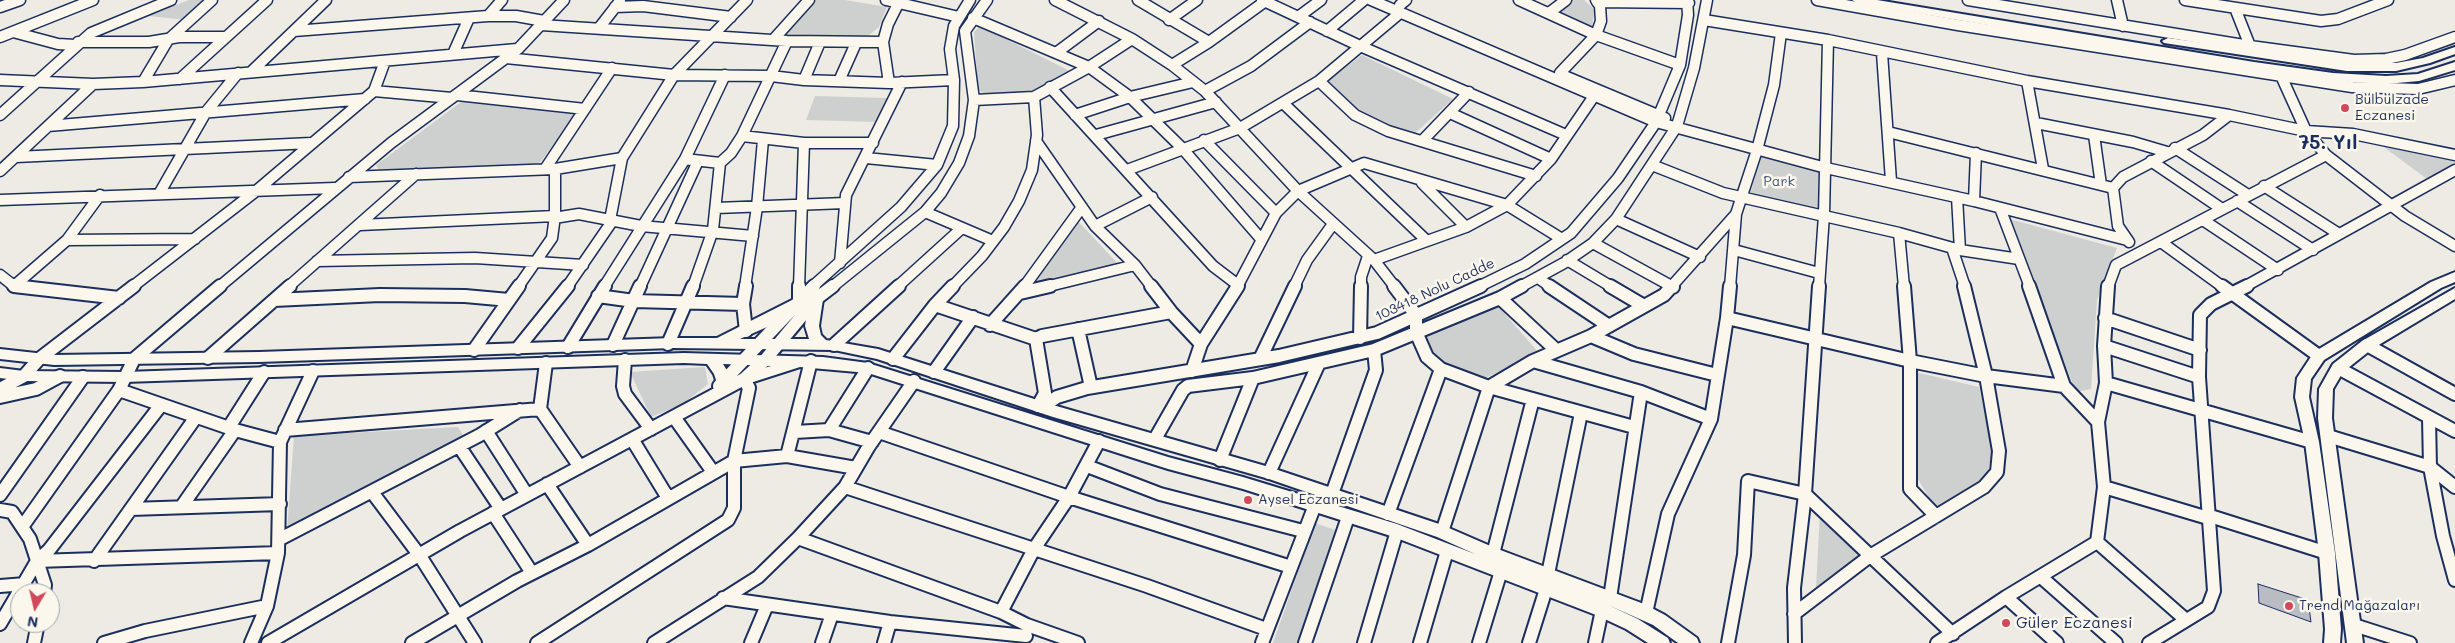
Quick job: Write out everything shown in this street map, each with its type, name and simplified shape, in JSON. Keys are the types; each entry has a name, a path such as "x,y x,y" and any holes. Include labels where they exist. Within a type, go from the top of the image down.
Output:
{"main road":[{"path":"1857,0 2254,66 2333,76 2386,80 2418,77 2455,66"},
{"path":"1910,0 2089,30 2346,67 2396,67 2426,61 2455,50"},
{"path":"2332,643 2333,629 2327,553 2312,442 2302,397 2304,378 2319,356 2436,285 2455,277"},
{"path":"2355,643 2325,418 2326,389 2338,368 2367,345 2454,295"},
{"path":"816,299 812,326 816,337 829,345"},
{"path":"714,344 746,331 797,301"},
{"path":"0,354 39,359 134,359 613,345 829,345 893,359 1040,406 1269,473 1442,532 1493,554 1547,582 1606,604 1646,614 1659,620 1691,643"},
{"path":"711,359 721,372 723,382"},
{"path":"0,373 24,376 83,377 122,384 264,372 624,360 811,361 868,368 914,381 1098,441 1315,505 1397,531 1501,571 1547,582"},
{"path":"744,379 811,361"},
{"path":"1606,604 1632,624 1662,643"}],"street":[{"path":"0,7 20,0"},
{"path":"0,114 91,32 171,0"},
{"path":"143,82 168,40 212,0"},
{"path":"180,78 268,0"},
{"path":"251,72 325,0 339,0"},
{"path":"488,16 502,0"},
{"path":"22,526 122,384 134,359 335,188 518,49 564,0"},
{"path":"518,348 557,302 611,220 622,158 674,75 710,35 731,17 744,0"},
{"path":"772,40 809,0"},
{"path":"886,0 899,1 959,17"},
{"path":"704,401 797,301 901,207 937,165 953,126 954,80 950,49 954,26 970,0"},
{"path":"268,643 497,511 744,379 765,360 816,299 880,250 925,212 941,193 959,163 969,136 974,100 965,31 987,0"},
{"path":"1055,0 1132,38 1172,65 1216,102 1298,191 1371,258 1416,315 1416,332 1427,357 1441,369 1489,387 1634,427"},
{"path":"1138,0 1209,42"},
{"path":"1169,20 1198,0"},
{"path":"1172,65 1209,42 1265,0 1360,46 1566,135"},
{"path":"1298,17 1321,0"},
{"path":"1327,31 1364,0"},
{"path":"1371,0 1402,6 1594,96 1658,118"},
{"path":"1388,0 1677,126 1826,168 1974,200 2127,240 2143,250"},
{"path":"1519,0 1596,35 1680,65"},
{"path":"1549,13 1566,0"},
{"path":"1155,439 1183,390 1188,386 1253,378 1374,350 1500,298 1538,278 1593,243 1616,219 1677,126 1694,68 1707,0"},
{"path":"1817,0 2282,78 2352,87 2418,89 2455,80"},
{"path":"1968,0 2321,56 2386,60 2429,48 2455,37"},
{"path":"2118,0 2124,26"},
{"path":"2185,0 2230,5 2308,20 2329,21 2388,0"},
{"path":"0,37 86,1"},
{"path":"889,83 884,42 888,24 899,1"},
{"path":"1560,74 1596,35 1601,21 1600,6 1597,1"},
{"path":"1597,1 1688,1"},
{"name":"103418 Nolu Cadde","path":"1040,406 1057,397 1091,388 1260,359 1360,338 1377,333 1460,296 1525,264 1571,233 1618,178 1658,118 1680,65 1688,1"},
{"path":"599,28 618,3 731,17"},
{"path":"2230,5 2250,46"},
{"path":"1127,170 1240,128 1283,103 1319,81 1360,46 1402,6"},
{"path":"294,32 488,16 516,16 542,23 599,28 787,41 884,42"},
{"path":"453,54 469,18"},
{"path":"973,18 1035,42 1089,67 1130,98 1182,148 1261,239"},
{"path":"1704,20 1828,40 1882,53 2027,81 2228,115 2306,131 2353,134 2455,155"},
{"path":"1056,53 1099,21"},
{"path":"1204,91 1251,66 1310,22"},
{"path":"13,32 58,44 168,40 179,37 225,37"},
{"path":"1646,614 1668,514 1710,418 1727,318 1736,214 1740,196 1757,150 1774,85 1781,33"},
{"path":"974,100 1034,96 1089,67 1132,38"},
{"path":"1795,643 1794,588 1805,494 1824,215 1828,40"},
{"path":"668,344 703,263 712,233 720,163 731,153 742,136 787,41"},
{"path":"804,80 820,42"},
{"path":"839,81 856,43"},
{"path":"0,80 93,84 143,82 518,49"},
{"path":"1882,53 1891,181"},
{"path":"506,58 674,75 770,76 804,80 889,83 954,80"},
{"path":"0,389 24,376 39,359 256,191 310,143 365,99 374,91 385,61"},
{"path":"474,350 552,238 555,217 550,169 585,109 612,68"},
{"path":"159,194 206,112 238,74"},
{"path":"568,347 641,226 685,159 725,75"},
{"path":"2282,78 2306,131 2326,155 2391,206 2455,246"},
{"path":"1319,81 1355,115 1388,131 1423,140 1536,176"},
{"path":"2027,81 2043,169"},
{"path":"840,263 846,195 902,82"},
{"path":"1075,115 1130,98 1193,82"},
{"path":"0,171 93,84"},
{"path":"1050,87 1096,135 1213,266 1238,285"},
{"path":"374,91 454,96 585,109"},
{"path":"1423,140 1468,92"},
{"path":"893,359 936,305 993,241 1019,201 1032,170 1036,141 1034,96"},
{"path":"1360,338 1361,277 1371,258 1466,227 1507,205 1551,159 1594,96"},
{"path":"48,126 365,99"},
{"path":"1096,135 1216,102"},
{"path":"1283,103 1353,168 1427,241"},
{"path":"1450,113 1551,159"},
{"path":"2127,240 2118,226 2113,188 2123,177 2171,150 2203,135 2228,115"},
{"path":"2036,123 2171,150 2248,195"},
{"path":"1888,132 2043,169 2113,188"},
{"path":"2094,135 2101,185"},
{"path":"742,136 763,140 804,143 873,143"},
{"path":"746,331 744,304 757,207 763,140"},
{"path":"1204,140 1276,213"},
{"path":"1036,141 1095,226 1135,265 1171,312 1202,344"},
{"path":"16,157 310,143"},
{"path":"797,301 803,205 804,143"},
{"path":"1974,200 1976,153"},
{"path":"2097,542 2104,487 2098,422 2106,384 2104,346 2108,283 2116,265 2326,155"},
{"path":"349,177 550,169 622,158"},
{"path":"866,158 937,165"},
{"path":"685,159 720,163"},
{"path":"613,345 698,161"},
{"path":"2151,161 2222,209"},
{"path":"1192,371 1202,344 1238,285 1276,213 1298,191 1364,164 1421,182 1507,205 1562,239"},
{"path":"1652,164 1723,193 1899,233 1956,249 2018,259"},
{"path":"2149,643 2208,607 2214,591 2207,516 2199,377 2200,315 2211,304 2278,270 2338,234 2455,170"},
{"path":"208,358 416,174"},
{"path":"1421,182 1466,227"},
{"path":"2264,186 2338,234"},
{"path":"0,200 335,188"},
{"path":"14,286 68,240 100,195"},
{"path":"1095,226 1152,197"},
{"path":"1794,614 1870,556 1984,487 1997,472 1998,451 1986,376 1956,249 1958,197"},
{"path":"2237,201 2313,250"},
{"path":"716,208 845,203"},
{"path":"990,325 1020,293 1082,207"},
{"path":"2000,208 2044,325 2064,386 2098,422"},
{"path":"925,212 993,241"},
{"path":"360,225 555,217 579,214 641,226 753,236"},
{"path":"1442,532 1489,387 1533,361 1591,336 1664,295 1736,214"},
{"path":"1616,219 1700,256"},
{"path":"2203,220 2278,270"},
{"path":"1260,359 1307,260 1333,224"},
{"path":"829,345 962,228"},
{"path":"1899,233 1910,360 1910,488 1936,516"},
{"path":"68,240 194,239"},
{"path":"2161,242 2319,356"},
{"path":"1593,243 1673,287"},
{"path":"1734,250 1819,272"},
{"path":"317,261 476,258 582,265"},
{"path":"1568,260 1644,306"},
{"path":"1020,293 1135,265"},
{"path":"0,275 14,286 119,298"},
{"path":"1538,278 1609,326"},
{"path":"274,300 380,295 465,296 509,300"},
{"path":"598,296 634,301 744,304"},
{"path":"1500,298 1556,350"},
{"path":"936,305 973,317 990,325 1036,339 1042,336 1171,312"},
{"path":"934,372 973,317"},
{"path":"1727,318 1814,340 1986,376 2064,386"},
{"path":"2106,318 2200,350"},
{"path":"1078,329 1091,388"},
{"path":"1591,336 1634,354 1717,375"},
{"path":"1036,339 1045,392 1040,406"},
{"path":"2367,345 2455,394"},
{"path":"2104,346 2199,377"},
{"path":"1332,494 1376,370 1374,350"},
{"path":"624,360 623,386 625,394 651,429"},
{"path":"787,456 795,432 811,361"},
{"path":"1533,361 1641,392 1710,418"},
{"path":"546,363 540,409 580,467"},
{"path":"1269,473 1318,363"},
{"path":"829,430 868,368"},
{"path":"2338,368 2455,431"},
{"path":"1388,514 1441,369"},
{"path":"251,643 267,606 278,554 280,539 280,442 313,371"},
{"path":"182,506 232,429 264,372"},
{"path":"0,397 36,389 60,376"},
{"path":"0,495 83,377"},
{"path":"1220,460 1253,378"},
{"path":"537,643 728,520 734,508 734,461 750,388 744,379"},
{"path":"654,643 758,577 798,538 845,487 875,437 914,381"},
{"path":"122,384 161,405 232,429 280,442"},
{"path":"2106,384 2312,442"},
{"path":"1595,643 1606,604 1626,503 1634,427 1641,392"},
{"path":"1493,554 1533,399"},
{"path":"26,583 37,561 49,550 161,405"},
{"path":"285,430 540,409"},
{"path":"280,539 460,446 520,410"},
{"path":"1528,643 1547,582 1580,413"},
{"path":"94,561 196,416"},
{"path":"674,417 713,472"},
{"path":"2429,418 2430,467 2443,536 2455,580"},
{"path":"795,432 829,430 875,437 1291,567"},
{"path":"486,431 526,495"},
{"path":"2328,436 2430,467 2455,487"},
{"path":"632,440 668,498"},
{"path":"1002,612 1034,549 1069,497 1098,441"},
{"path":"460,446 532,573"},
{"path":"412,643 532,573 588,545 734,461 787,456 856,468"},
{"path":"1086,466 1160,494 1303,531"},
{"path":"1728,643 1744,555 1748,481 1805,494 1953,634"},
{"path":"547,484 588,545"},
{"path":"845,487 1034,549 1266,629"},
{"path":"2104,487 2327,553"},
{"path":"372,492 420,556 475,643"},
{"path":"131,510 182,506 280,504"},
{"path":"1262,643 1303,531 1315,505"},
{"path":"0,510 12,512 30,539 44,583"},
{"path":"1305,643 1348,517"},
{"path":"1364,643 1397,531"},
{"path":"798,538 1002,612 1026,635"},
{"path":"2097,542 2186,620"},
{"path":"1937,643 2006,597 2097,542"},
{"path":"1420,643 1447,551"},
{"path":"37,561 94,561 278,554"},
{"path":"1478,643 1501,571"},
{"path":"2041,576 2116,643"},
{"path":"2006,597 2057,643"},
{"path":"723,598 890,622 1026,635 1078,643"},
{"path":"751,643 767,605"},
{"path":"104,643 145,631 267,606"},
{"path":"0,624 10,608"},
{"path":"822,643 832,614"},
{"path":"884,643 890,622"},
{"path":"2354,625 2410,643"}],"green space":[{"path":"189,0 208,0 187,20 148,16"},
{"path":"816,0 845,0 887,7 879,27 860,42 781,38"},
{"path":"1572,0 1584,0 1595,10 1591,30 1552,13"},
{"path":"980,26 1072,72 1025,94 987,95 978,90 974,32"},
{"path":"1362,55 1453,99 1413,135 1369,120 1336,94 1328,81"},
{"path":"815,96 887,98 879,122 806,120"},
{"path":"461,102 577,113 539,164 380,172 376,165"},
{"path":"2381,145 2455,160 2455,165 2427,179"},
{"name":"Park","path":"1762,155 1822,169 1819,212 1749,197"},
{"path":"2009,219 2117,248 2097,300 2091,389 2076,392"},
{"path":"1077,220 1121,267 1041,286 1034,279"},
{"path":"1497,305 1539,353 1481,380 1439,362 1421,339"},
{"path":"705,367 708,384 683,404 651,417 630,372"},
{"path":"1915,372 1979,387 1992,451 1987,478 1950,504 1934,506 1916,476"},
{"path":"458,427 466,440 287,531 294,436"},
{"path":"1820,513 1861,555 1816,588"},
{"path":"1315,523 1341,532 1302,643 1273,643"}],"building":[{"name":"Trend Mağazaları","path":"2258,584 2308,600 2311,622 2259,603"}],"place":[{"name":"Bülbülzade Eczanesi","path":"2345,108"},
{"name":"Aysel Eczanesi","path":"1248,500"},
{"name":"Trend Mağazaları","path":"2289,606"},
{"name":"Güler Eczanesi","path":"2006,623"}],"district":[{"name":"75. Yıl","path":"2328,143"}]}
